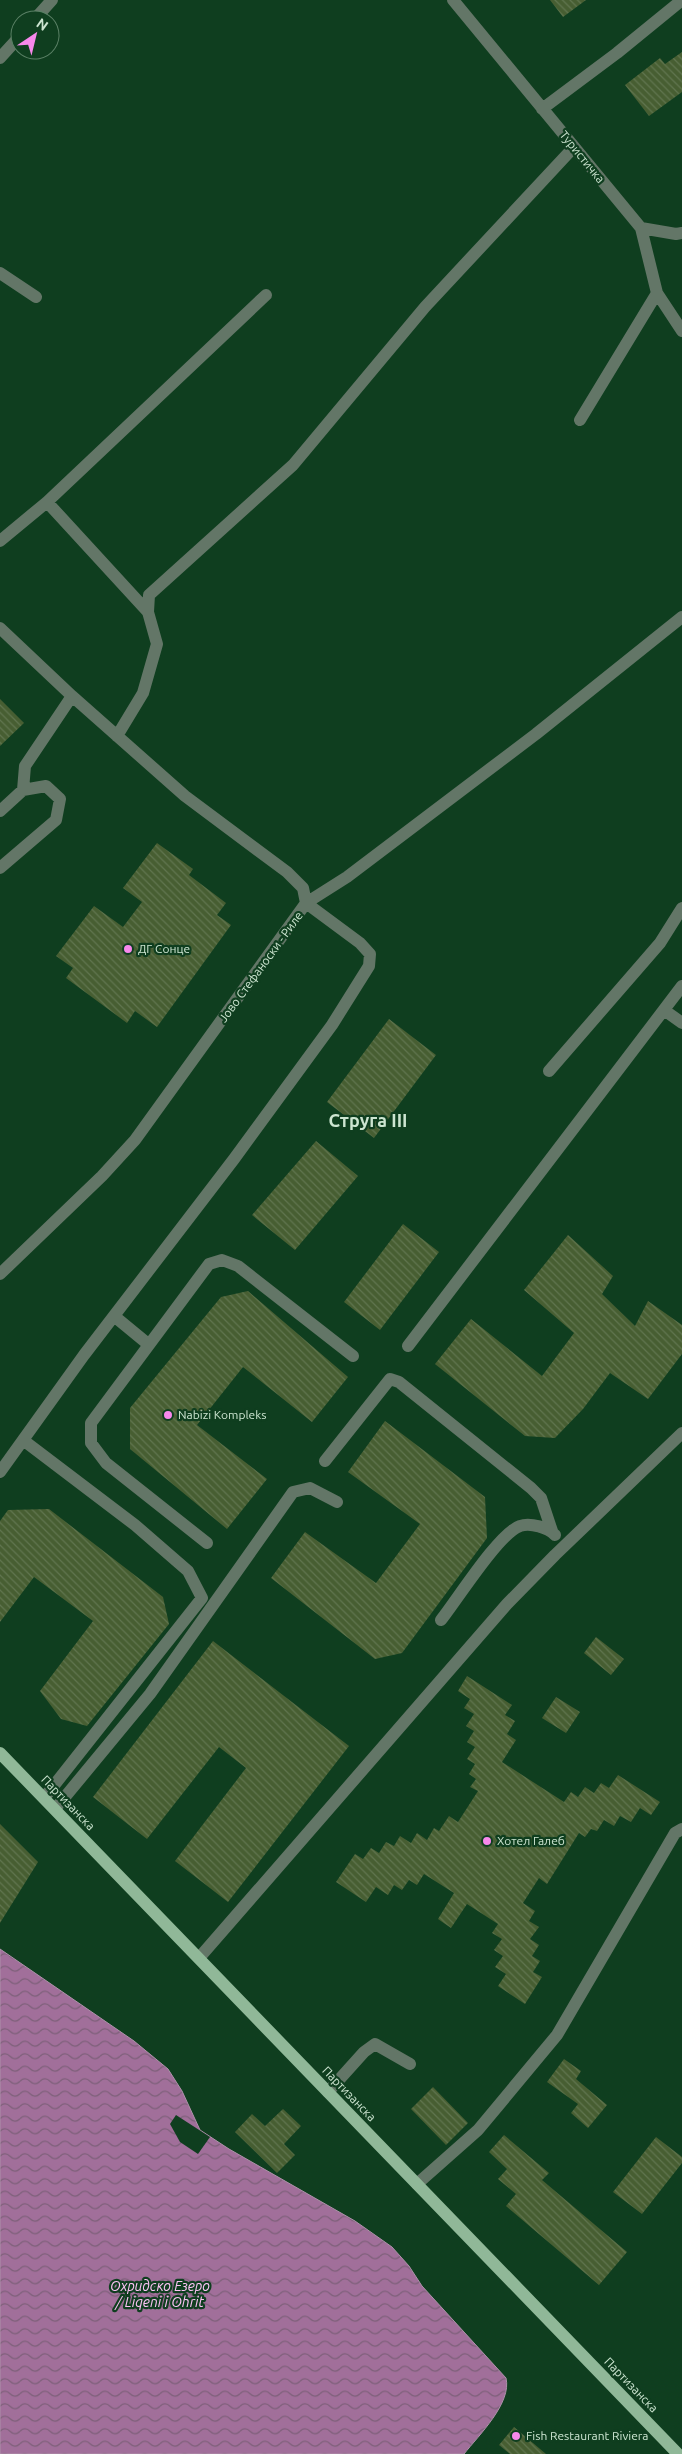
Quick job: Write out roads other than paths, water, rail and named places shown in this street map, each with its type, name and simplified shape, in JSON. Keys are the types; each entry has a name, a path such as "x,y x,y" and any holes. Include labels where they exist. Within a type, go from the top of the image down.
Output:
{"main road":[{"name":"Партизанска","path":"0,1753 678,2454"}],"street":[{"path":"43,10 52,0"},
{"name":"Туристичка","path":"453,0 641,228 658,293 682,331"},
{"path":"542,108 617,53 682,0"},
{"path":"1,56 10,47"},
{"path":"116,736 143,693 157,644 148,612 149,595 293,465 425,307 574,147"},
{"path":"641,228 676,234 682,233"},
{"path":"0,273 36,297"},
{"path":"580,420 658,293"},
{"path":"0,541 47,502 266,295"},
{"path":"47,502 148,612"},
{"path":"0,1472 332,1025 369,966 370,954 360,942 306,903 347,877 528,740 682,617"},
{"name":"Јово Стефаноски - Риле","path":"0,628 116,736 185,796 288,872 303,888 306,903 135,1140 102,1176 0,1274"},
{"path":"24,790 25,766 72,696"},
{"path":"0,811 24,790 46,786 60,800 56,820 0,868"},
{"path":"549,1070 660,943 682,908"},
{"path":"408,1346 682,986"},
{"path":"664,1010 682,1024"},
{"path":"208,1543 106,1463 91,1443 91,1423 209,1264 222,1260 238,1266 353,1356"},
{"path":"114,1316 148,1344"},
{"path":"325,1461 390,1379 395,1380 400,1382 532,1488 541,1498 552,1531 564,1546"},
{"path":"199,1958 507,1604 564,1546 682,1434"},
{"path":"23,1440 134,1525 188,1572 202,1598 44,1798"},
{"path":"55,1809 150,1694 293,1492 310,1488 337,1502"},
{"path":"441,1620 506,1535 521,1525 540,1527 552,1531"},
{"path":"417,2184 478,2130 557,2035 675,1833 682,1829"},
{"path":"328,2092 364,2052 375,2044 410,2064"}],"water":[{"name":"Охридско Езеро / Liqeni i Ohrit","path":"0,1949 134,2041 168,2069 182,2091 200,2130 229,2149 355,2221 392,2247 409,2266 422,2286 506,2378 507,2388 499,2408 464,2454 0,2454"}],"place":[{"name":"ДГ Сонце","path":"128,949"},
{"name":"Nabizi Kompleks","path":"168,1415"},
{"name":"Хотел Галеб","path":"487,1841"},
{"name":"Fish Restaurant Riviera","path":"516,2436"}],"district":[{"name":"Струга III","path":"368,1121"}]}
